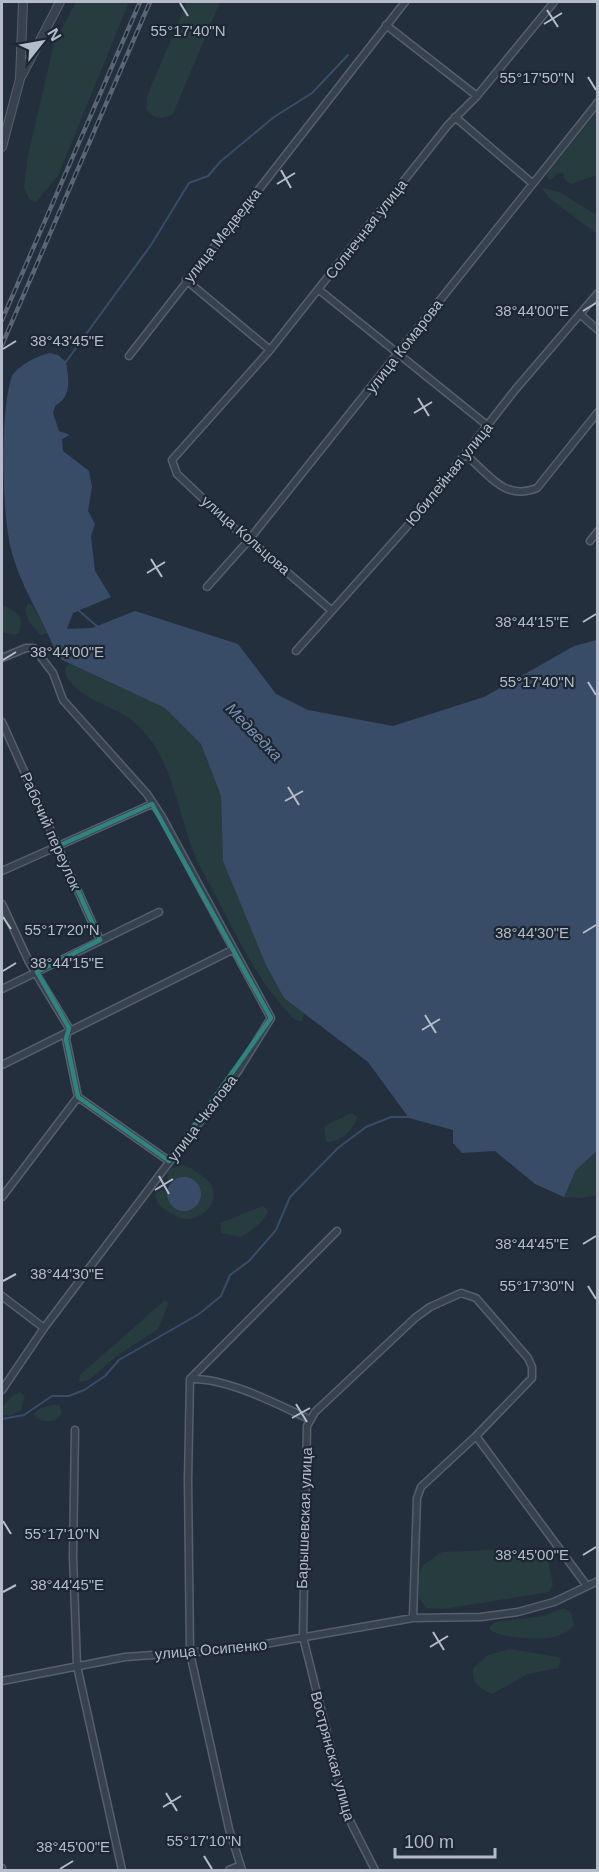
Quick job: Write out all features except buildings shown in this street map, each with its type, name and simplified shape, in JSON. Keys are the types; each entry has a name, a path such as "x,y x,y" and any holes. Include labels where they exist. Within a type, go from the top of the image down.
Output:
{"street":[{"path":"2,147 20,79 23,2"},
{"path":"20,79 60,2"},
{"name":"улица Медведка","path":"129,356 405,2"},
{"name":"Солнечная улица","path":"175,455 270,350 455,117 477,96 554,2"},
{"path":"386,25 477,96"},
{"name":"улица Комарова","path":"207,587 248,541 597,102"},
{"path":"455,117 532,183"},
{"path":"186,280 270,350"},
{"path":"318,289 488,426"},
{"name":"Юбилейная улица","path":"296,651 419,513 597,293"},
{"path":"581,315 597,330"},
{"path":"466,455 508,491 525,493 537,488 597,412"},
{"name":"улица Кольцова","path":"175,455 172,467 177,474 248,541 260,548 331,610"},
{"path":"590,541 597,531"},
{"path":"2,658 26,648 34,648 53,673 63,700 147,794 230,939 232,950 2,1065"},
{"name":"Рабочий переулок","path":"2,722 100,940"},
{"path":"2,871 152,804"},
{"path":"2,904 29,962 69,1028 66,1039 78,1096 168,1161"},
{"path":"2,989 159,912"},
{"name":"улица Чкалова","path":"2,1390 44,1328 238,1071 271,1018 232,950"},
{"path":"2,1197 78,1096"},
{"path":"229,1870 241,1868 190,1653 188,1480 190,1379 337,1231"},
{"path":"190,1379 204,1378 224,1384 309,1419 429,1307 461,1293 476,1298 528,1358 532,1367 532,1378 476,1437 421,1487 417,1498 413,1618"},
{"path":"2,1296 44,1328"},
{"name":"Барышевская улица","path":"303,1637 309,1419"},
{"path":"75,1430 72,1556 77,1666 122,1870"},
{"path":"476,1437 587,1586"},
{"name":"улица Осипенко","path":"2,1681 125,1657 237,1649 413,1618 518,1612 554,1602 597,1581"},
{"name":"Вострянская улица","path":"303,1637 348,1818 375,1870"}],"highlighted area":[{"path":"152,804 271,1018 169,1161 78,1097 66,1039 69,1028 37,972 100,940 58,846"}],"green space":[{"path":"76,2 129,2 58,176 36,202 29,199 24,187 27,160 54,43"},
{"path":"187,2 220,2 173,114 159,118 146,110 147,96"},
{"path":"597,112 597,175 571,184 565,180 563,173 558,173 551,180 547,178 548,172"},
{"path":"542,188 559,192 597,215 597,234 549,198"},
{"path":"2,604 16,612 20,618 19,633 14,635 2,632"},
{"path":"28,604 32,605 49,633 40,635 29,622 25,610"},
{"path":"70,664 165,708 201,744 221,796 223,861 284,998 304,1013 302,1021 295,1020 283,1007 253,966 197,860 166,768 152,742 131,720 88,696 72,684 65,668"},
{"path":"351,1113 357,1117 350,1131 341,1138 326,1142 324,1126"},
{"path":"597,1151 597,1195 581,1198 564,1197 576,1170"},
{"path":"180,1165 190,1168 205,1178 214,1191 214,1198 207,1210 194,1218 184,1219 175,1216 161,1207 155,1194 162,1190 167,1192 168,1202 191,1177 170,1182 167,1178 168,1171"},
{"path":"263,1206 268,1210 266,1215 249,1232 241,1237 221,1233 220,1223"},
{"path":"165,1300 169,1303 158,1329 118,1355 89,1380 79,1382 80,1375"},
{"path":"20,1392 25,1396 21,1411 10,1416 2,1415 2,1407 12,1396"},
{"path":"59,1404 62,1414 54,1420 37,1419 34,1414 40,1408"},
{"path":"536,1548 548,1559 553,1585 549,1592 444,1609 426,1608 419,1598 418,1578 423,1565 442,1552"},
{"path":"564,1608 571,1613 574,1625 557,1636 519,1638 493,1632 489,1628 495,1622 543,1616"},
{"path":"509,1649 558,1657 561,1661 558,1668 528,1674 492,1694 483,1690 473,1678 473,1668 488,1655"}],"water":[{"path":"50,353 58,355 66,362 67,392 55,406 53,413 59,431 70,435 62,439 63,451 89,471 92,487 88,511 95,524 91,536 95,571 111,597 73,613 67,629 92,628 135,611 238,644 276,694 308,710 393,726 484,697 574,646 597,640 597,1151 576,1170 564,1197 535,1184 495,1151 462,1153 453,1143 453,1130 409,1118 368,1062 284,998 266,965 223,861 221,796 201,744 165,708 58,658 16,567 12,553 8,536 3,463 5,413 12,376 29,361"},
{"path":"184,1177 196,1182 201,1194 196,1206 184,1211 172,1206 167,1194 172,1182"}],"waterway":[{"path":"65,363 151,245 189,183 208,176 221,161 274,117 312,93 348,55"},
{"name":"Медведка","path":"77,609 98,627"},
{"path":"2,1419 24,1415 52,1396 69,1396 84,1390 105,1376 119,1360 199,1314 221,1296 230,1275 249,1261 276,1230 290,1197 338,1148 366,1127 391,1117 410,1117"}],"railway":[{"path":"2,320 140,2"},
{"path":"2,345 150,2"}]}
